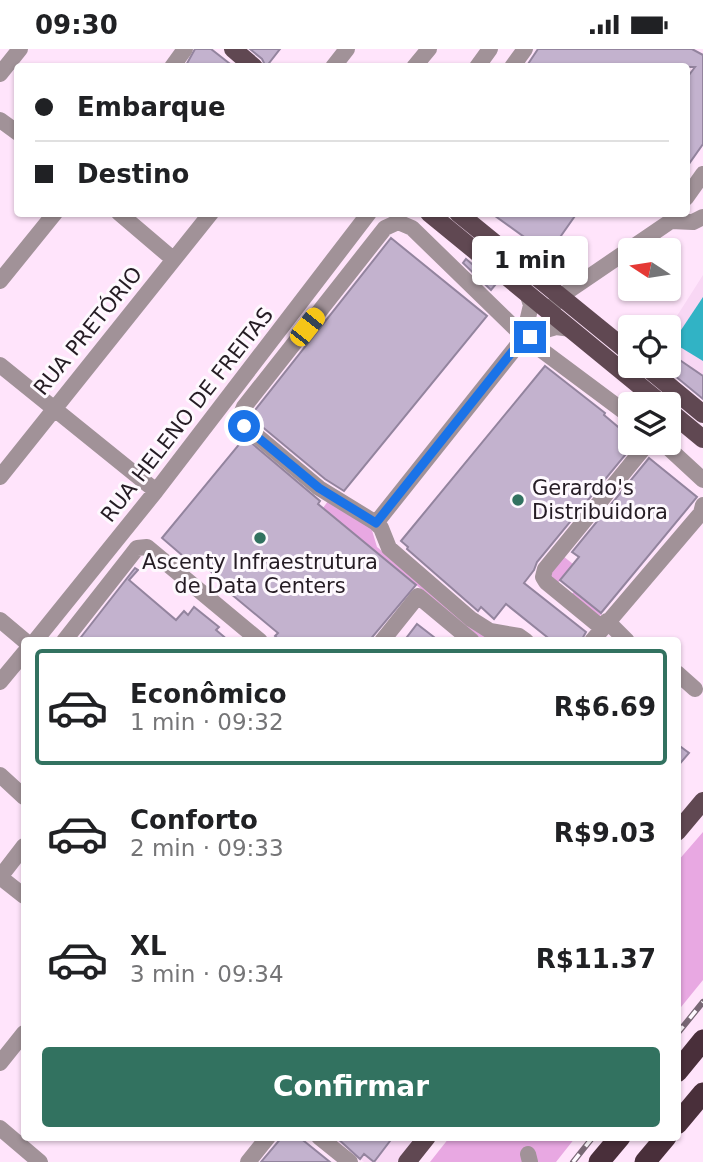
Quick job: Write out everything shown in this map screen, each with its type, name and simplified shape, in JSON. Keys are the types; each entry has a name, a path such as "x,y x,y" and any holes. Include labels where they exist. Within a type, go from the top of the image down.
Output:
{"highway":[{"path":"681,1067 703,1041"},
{"path":"681,1095 687,1099 701,1095"},
{"path":"681,1119 701,1095"},
{"path":"645,1162 663,1141"},
{"path":"599,1162 618,1148"}],"main road":[{"path":"233,49 249,63"},
{"path":"434,217 647,392"},
{"path":"463,217 618,343"},
{"path":"660,378 703,414"},
{"path":"681,421 703,439"},
{"path":"681,827 703,801"},
{"path":"407,1162 424,1141"}],"street":[{"path":"0,74 20,49"},
{"path":"175,63 186,49"},
{"path":"336,63 347,49"},
{"path":"417,63 429,49"},
{"path":"690,192 703,174"},
{"path":"0,281 52,217"},
{"path":"124,217 173,259"},
{"name":"RUA PRETÓRIO","path":"0,477 208,217"},
{"name":"RUA HELENO DE FREITAS","path":"37,637 156,491 366,217"},
{"path":"549,311 561,296 673,217 693,222 703,217"},
{"path":"520,637 490,631 471,619 389,548 381,528 376,523 319,488 244,426 241,414 385,228 398,222 412,228 529,332 618,406"},
{"path":"376,523 529,332 531,305 527,293"},
{"path":"529,332 556,327 571,329"},
{"path":"0,365 156,491"},
{"path":"617,637 600,630 543,577 545,569 638,455"},
{"path":"676,455 703,480"},
{"path":"600,630 701,513 703,505"},
{"path":"67,637 137,548 147,547 255,637"},
{"path":"385,637 418,596 467,637"},
{"path":"0,620 21,638"},
{"path":"0,682 21,657"},
{"path":"681,677 695,689"},
{"path":"0,775 21,794"},
{"path":"21,850 0,877 21,894"},
{"path":"0,1063 21,1037"},
{"path":"0,1128 40,1162"},
{"path":"248,1162 265,1141"},
{"path":"324,1141 350,1162"}],"shaded area":[{"path":"703,275 703,376 681,360 681,315 678,315"},
{"path":"328,501 371,527 377,547 489,637 479,637 323,508"},
{"path":"563,556 573,564 558,583 571,595 589,574 585,600 602,614 598,618 551,579 551,570"},
{"path":"703,832 703,980 681,1007 681,857"},
{"path":"337,1141 414,1141 397,1162 364,1162"},
{"path":"447,1141 573,1141 556,1162 430,1162"}],"water":[{"path":"703,297 703,361 681,348 681,330"}],"building":[{"path":"195,49 211,49 229,63 187,63"},
{"path":"250,49 280,49 269,63 264,63"},
{"path":"538,49 692,49 703,55 703,144 690,162 690,74 695,67 690,67 690,63 529,63"},
{"path":"497,217 574,217 556,243 577,257 562,278 550,269 556,260"},
{"path":"391,238 487,316 344,491 325,479 254,420 252,414"},
{"path":"466,259 496,284 491,290 463,263"},
{"path":"681,361 703,376 703,399 678,378 681,378"},
{"name":"Gerardo's Distribuidora","path":"545,366 605,413 618,427 618,455 625,455 537,562 524,583 586,632 583,637 547,637 506,604 494,619 481,607 478,611 407,549 401,541"},
{"name":"Ascenty Infraestrutura de Data Centers","path":"235,429 320,501 318,504 416,585 372,637 276,637 278,633 219,584 222,581 201,563 197,568 162,538 242,441 232,433"},
{"path":"649,458 697,497 601,613 560,580 579,557 572,552"},
{"path":"135,568 138,570 129,580 176,620 184,611 188,615 194,607 219,627 216,630 224,637 81,637"},
{"path":"417,624 434,637 407,637"},
{"path":"681,747 689,753 681,762"},
{"path":"279,1141 304,1141 330,1162 261,1162"},
{"path":"340,1141 390,1141 374,1162 364,1154 360,1159"}],"railway":[{"path":"681,1029 703,1002"},
{"path":"573,1162 590,1141"}],"place":[{"name":"Gerardo's Distribuidora","path":"518,500"},
{"name":"Ascenty Infraestrutura de Data Centers","path":"260,538"}],"route":[{"path":"244,426 319,488 376,523 524,337 530,337"}]}
